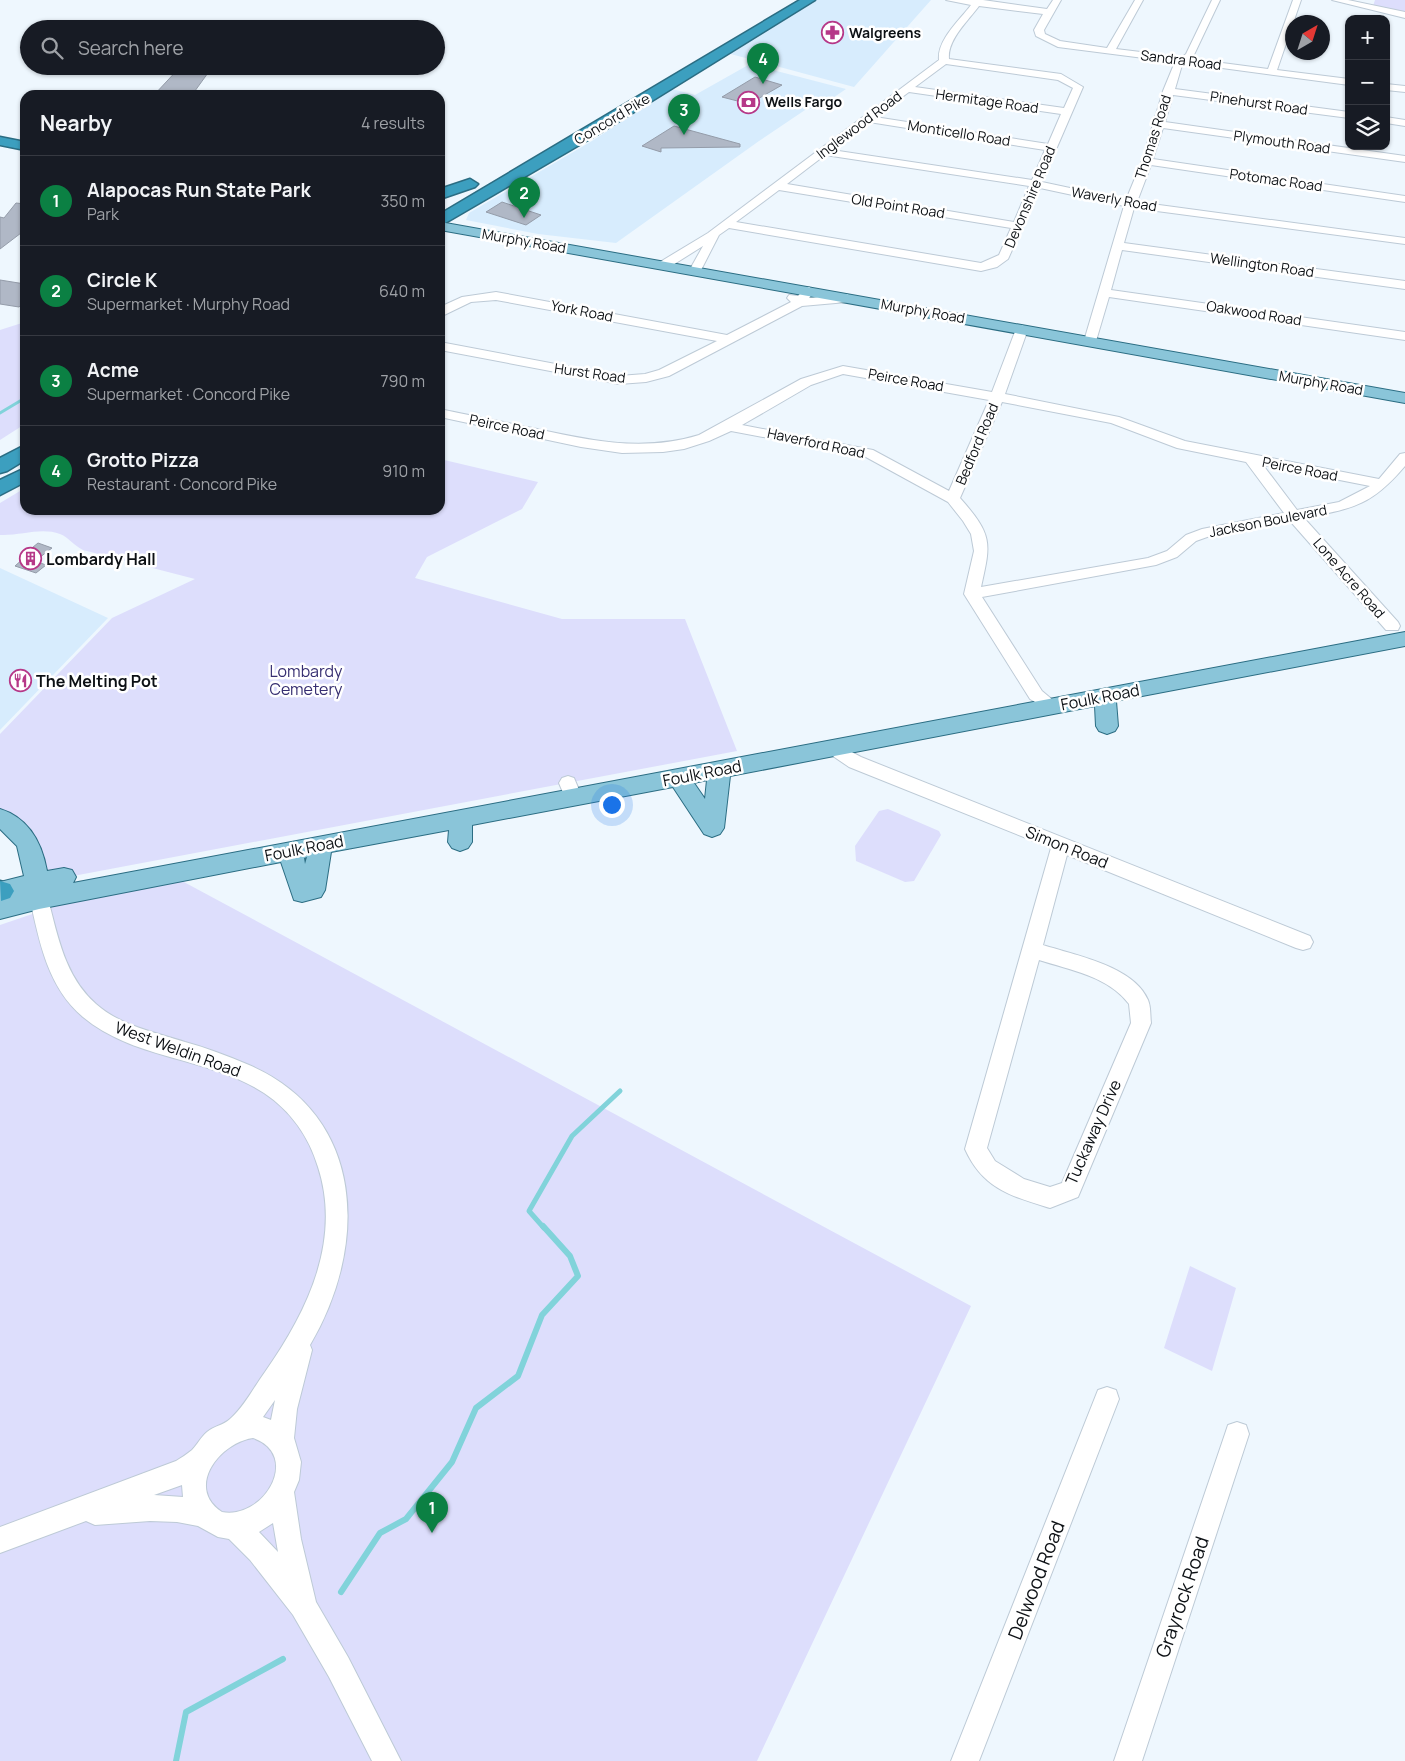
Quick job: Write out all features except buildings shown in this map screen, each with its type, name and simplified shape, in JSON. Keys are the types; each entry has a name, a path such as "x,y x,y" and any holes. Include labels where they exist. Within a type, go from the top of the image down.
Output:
{"highway":[{"name":"Concord Pike","path":"596,112 632,94 792,0"},
{"name":"Concord Pike","path":"445,218 808,0"},
{"path":"563,148 560,142 562,140 632,94"},
{"path":"0,141 20,145"},
{"path":"0,151 20,155"},
{"path":"445,198 484,176"},
{"path":"445,192 470,184"},
{"path":"0,489 20,477"}],"main road":[{"name":"Murphy Road","path":"445,227 1405,398"},
{"name":"Foulk Road","path":"0,895 38,891 320,846 461,819 571,790 678,777 833,748 1044,701 1108,695 1401,630"},
{"name":"Foulk Road","path":"38,891 1044,701 1401,630"},
{"path":"1107,726 1105,702 1108,695"},
{"path":"678,777 712,828 720,769"},
{"name":"West Weldin Road","path":"0,818 24,836 29,845 38,891"},
{"path":"460,842 461,819"},
{"path":"290,851 308,892 320,846"}],"street":[{"path":"950,0 1049,12 1057,0"},
{"path":"1110,51 1139,0"},
{"name":"Thomas Road","path":"1090,341 1130,204 1147,161 1168,91 1178,64 1190,56 1216,0"},
{"path":"1272,72 1297,0"},
{"path":"1336,0 1405,15"},
{"path":"944,61 943,50 948,41 978,2"},
{"path":"1371,15 1372,9"},
{"name":"Sandra Road","path":"1049,12 1040,24 1039,30 1041,36 1058,44 1345,81"},
{"name":"Inglewood Road","path":"664,265 716,233 944,61"},
{"name":"Devonshire Road","path":"727,224 981,267 993,264 1004,257 1078,87 1061,77 944,61"},
{"path":"1390,87 1405,89"},
{"name":"Hermitage Road","path":"906,89 1067,112"},
{"name":"Pinehurst Road","path":"1168,91 1345,114"},
{"name":"Monticello Road","path":"866,119 1052,148"},
{"path":"1390,121 1405,123"},
{"name":"Plymouth Road","path":"1158,124 1405,159"},
{"name":"Waverly Road","path":"823,152 1036,184 1130,204 1405,241"},
{"name":"Potomac Road","path":"1147,161 1405,199"},
{"name":"Old Point Road","path":"777,186 1019,226"},
{"name":"Inglewood Road","path":"695,271 716,233"},
{"name":"Wellington Road","path":"1118,246 1405,285"},
{"path":"781,286 799,304 847,298"},
{"name":"Hurst Road","path":"445,347 619,380 646,378 664,373 799,304 809,291"},
{"name":"Oakwood Road","path":"1103,292 1405,336"},
{"name":"York Road","path":"445,309 456,302 468,298 496,296 728,339"},
{"name":"Bedford Road","path":"972,594 982,557 980,536 953,499 997,396 1022,329"},
{"name":"Peirce Road","path":"445,414 581,443 622,449 646,450 676,446 704,438 798,386 825,374 843,370 997,396 1114,420 1176,444 1382,484"},
{"name":"Haverford Road","path":"728,426 868,453 953,499"},
{"name":"Jackson Boulevard","path":"972,594 1151,562 1172,554 1191,538 1207,532 1343,506 1367,495 1382,484 1405,457"},
{"name":"Lone Acre Road","path":"1251,459 1294,516 1401,630"},
{"path":"972,594 1044,701"},
{"name":"Simon Road","path":"833,748 856,762 1303,942"},
{"name":"Tuckaway Drive","path":"1032,950 1103,974 1125,986 1139,1001 1141,1023 1070,1190 1050,1198 1018,1188 987,1168 976,1149 1061,845"},
{"name":"West Weldin Road","path":"38,891 57,968 70,990 88,1010 104,1022 124,1032 220,1062 261,1081 282,1094 295,1106 316,1134 327,1156 336,1188 337,1232 335,1251 324,1291 304,1337 285,1409 281,1441"},
{"name":"West Weldin Road","path":"238,1429 304,1337"},
{"name":"Delwood Road","path":"965,1761 1107,1398"},
{"path":"0,1540 184,1470 201,1459 218,1439 238,1429 259,1427 270,1431 281,1441 289,1464 288,1477 282,1494 272,1507 260,1518 234,1526 216,1523 204,1515 178,1508 160,1507 71,1513"},
{"name":"Grayrock Road","path":"1128,1761 1237,1434"},
{"path":"201,1459 195,1476 194,1489 196,1502 204,1515"},
{"path":"282,1494 288,1539 304,1604"},
{"path":"234,1526 251,1542 304,1604 387,1761"}],"shaded area":[{"path":"815,0 931,0 854,87 727,53"},
{"path":"750,64 846,89 815,110 808,108 616,243 538,234 466,220 469,213 592,141 672,89 695,95"},
{"path":"0,568 108,618 0,730"}],"green space":[{"path":"1375,0 1405,0 1405,15 1372,9"},
{"path":"20,324 20,427 0,440 0,330"},
{"name":"Lombardy Cemetery","path":"445,460 538,482 522,509 427,557 415,578 562,619 685,619 737,751 36,883 32,861 0,818 0,734 112,618 195,579 83,550 63,535 53,532 0,535 0,503 20,491 20,515 445,515"},
{"path":"888,809 939,831 941,835 914,881 905,882 856,861 855,846 879,811"},
{"path":"182,881 971,1306 757,1761 0,1761 0,925 56,906"},
{"path":"1190,1266 1236,1288 1212,1371 1164,1348"}],"waterway":[{"path":"0,413 20,401"},
{"path":"544,1228 529,1211 572,1136 620,1091"},
{"path":"341,1592 380,1533 406,1519 452,1462 476,1408 518,1376 542,1315 578,1276 570,1256 543,1226"},
{"path":"176,1761 186,1712 283,1659"}],"place":[{"name":"Walgreens","path":"833,33"},
{"name":"Grotto Pizza","path":"763,84"},
{"name":"Wells Fargo","path":"749,102"},
{"name":"Acme","path":"684,135"},
{"name":"Circle K","path":"524,218"},
{"name":"Lombardy Hall","path":"30,559"},
{"name":"The Melting Pot","path":"20,681"},
{"name":"Alapocas Run State Park","path":"432,1533"}]}
